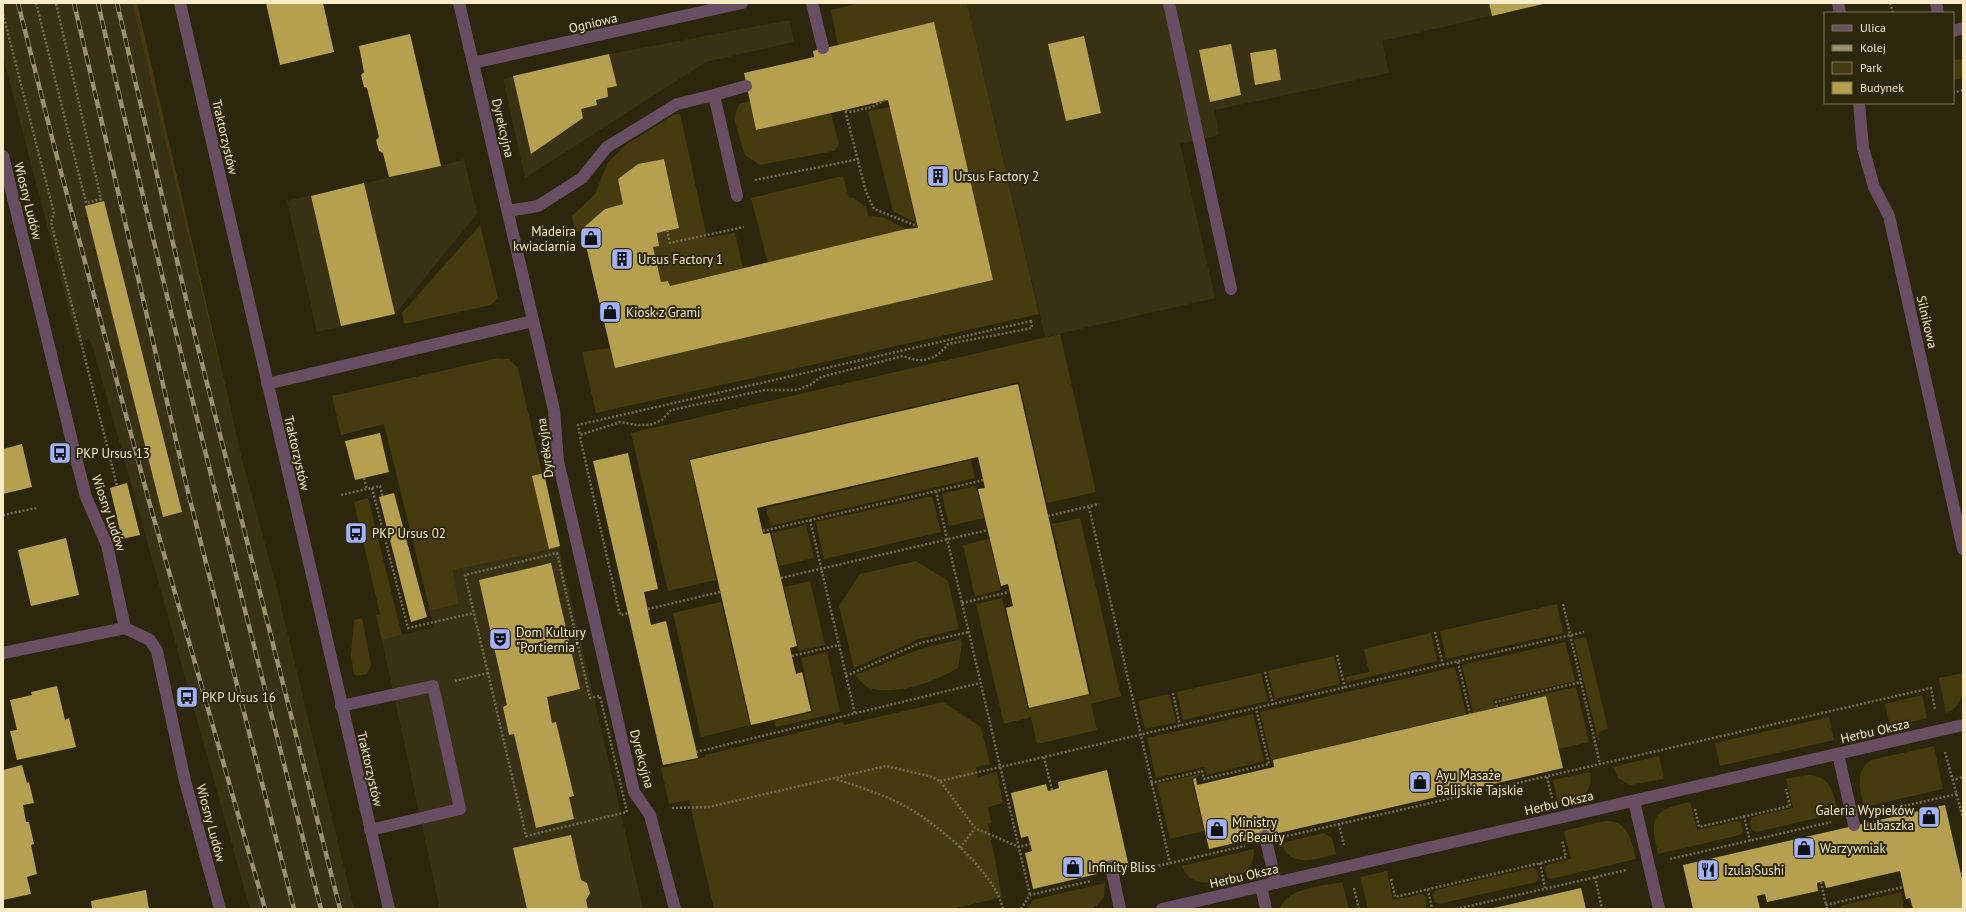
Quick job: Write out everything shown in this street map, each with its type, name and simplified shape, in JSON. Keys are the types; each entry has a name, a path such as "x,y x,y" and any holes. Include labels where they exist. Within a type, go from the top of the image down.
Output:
{"street":[{"name":"Traktorzystów","path":"180,3 389,909"},
{"name":"Dyrekcyjna","path":"459,3 554,410 558,461 634,792 650,814 675,909"},
{"name":"Ogniowa","path":"473,63 742,3"},
{"path":"812,3 823,48"},
{"path":"1169,3 1231,289"},
{"path":"508,211 538,206 582,178 607,146 677,104 746,86"},
{"path":"714,95 735,190"},
{"name":"Silnikowa","path":"1859,104 1863,148 1874,187 1889,216 1963,549"},
{"name":"Wiosny Ludów","path":"3,156 86,497 107,545 125,628 150,640 157,651 185,781 220,909"},
{"path":"267,384 533,321"},
{"path":"3,653 125,628"},
{"path":"341,706 433,686 460,809 370,830"},
{"name":"Herbu Oksza","path":"1162,909 1963,725"},
{"path":"1838,754 1854,821"},
{"path":"1634,801 1659,909"},
{"path":"1266,838 1276,883"},
{"path":"1112,871 1120,909"},
{"path":"1261,886 1266,909"}],"path":[{"path":"36,3 86,203 101,199 56,3"},
{"path":"3,14 54,213 51,222 117,486"},
{"path":"885,100 872,107 851,112 845,110 866,192 874,209 917,226"},
{"path":"735,190 858,159"},
{"path":"667,230 670,243 744,227"},
{"path":"580,435 620,422 636,426 650,425 662,420 671,410 764,390 796,390 810,385 821,377 903,356 923,361 932,359 941,353 948,344 1032,328 1031,321 578,425 580,435 620,615 629,613"},
{"path":"364,478 367,489"},
{"path":"763,531 984,480"},
{"path":"341,495 380,486 383,497"},
{"path":"372,488 408,628 474,613"},
{"path":"936,491 1030,896"},
{"path":"1048,516 1099,504"},
{"path":"1089,507 1170,863"},
{"path":"3,515 36,508"},
{"path":"810,520 855,714"},
{"path":"781,578 988,530"},
{"path":"557,553 590,698 600,696 627,812 526,836 474,613 465,574 557,553"},
{"path":"648,609 720,592"},
{"path":"962,603 1009,592"},
{"path":"1563,604 1600,764"},
{"path":"846,676 920,643 969,632"},
{"path":"1435,632 1443,665"},
{"path":"940,781 1584,632"},
{"path":"792,656 839,645"},
{"path":"1337,655 1345,688"},
{"path":"1458,662 1470,714"},
{"path":"1265,672 1273,704"},
{"path":"433,686 488,673"},
{"path":"1497,707 1496,702 1581,682"},
{"path":"696,752 980,683"},
{"path":"1021,909 1030,896 1112,871 1170,863 1266,838 1339,824 1931,688 1937,716"},
{"path":"1173,693 1180,726"},
{"path":"1151,783 1202,771 1204,779 1269,764 1256,708"},
{"path":"1945,751 1963,818"},
{"path":"1044,757 1052,790"},
{"path":"672,808 709,807 886,766 929,776 940,781 975,828 1019,847 1030,844"},
{"path":"1547,777 1554,804"},
{"path":"1952,780 1963,777"},
{"path":"833,778 870,790 903,805 929,822 960,848 993,884 1001,899 1003,909"},
{"path":"1694,807 1699,826 1790,806 1786,787"},
{"path":"1456,909 1750,841 1854,821 1957,794"},
{"path":"1744,816 1750,841"},
{"path":"1339,824 1345,853"},
{"path":"960,848 975,828"},
{"path":"1391,877 1395,897 1566,857 1561,838"},
{"path":"1540,863 1546,888"},
{"path":"1595,877 1602,909"},
{"path":"1821,882 1827,909"},
{"path":"1354,887 1358,909"},
{"path":"1826,905 1903,887"},
{"path":"1428,889 1432,909"}],"shaded area":[{"path":"3,3 132,3 242,459 275,581 354,909 250,909 93,348 89,339 77,341 3,56"},
{"path":"967,3 1545,3 1382,41 1389,73 1215,110 1219,135 1180,144 1215,298 1045,337"},
{"path":"789,20 794,42 706,62 525,178 503,79 579,60"},
{"path":"464,159 477,214 395,314 317,332 287,201 440,166"},
{"path":"559,548 643,909 440,909 382,640 434,627 430,611 459,604 453,570"}],"green space":[{"path":"132,3 137,3 242,459"},
{"path":"860,3 967,3 1039,314 596,413 582,352 610,348 615,368 993,280 934,23 838,45 831,10"},
{"path":"1963,59 1963,78 1954,80 1954,60"},
{"path":"750,101 757,130 831,113 839,145 834,151 760,165 745,155 734,119 739,104"},
{"path":"890,107 916,223 893,211 868,111"},
{"path":"675,114 680,114 707,238 735,233 743,268 670,286 668,281 661,282 653,247 659,246 657,233 679,227 664,159 638,164 618,179 623,204 605,209 593,221 576,233 572,216 595,194 608,162 627,144"},
{"path":"843,176 849,198 854,198 866,207 868,216 882,217 906,229 768,263 751,198"},
{"path":"480,225 498,298 491,305 404,324 402,313"},
{"path":"1060,334 1096,492 1047,503 1019,382 689,459 716,580 668,591 631,433"},
{"path":"498,358 509,359 518,368 559,548 453,570 459,604 430,611 384,424 341,435 332,396"},
{"path":"971,460 975,478 770,526 766,508"},
{"path":"976,486 984,518 949,526 942,494"},
{"path":"932,496 941,532 824,559 816,522"},
{"path":"368,498 402,635 382,640 376,615 380,614 354,502"},
{"path":"1080,518 1121,696 1091,704 1097,730 1037,744 1031,717 1004,724 976,604 1002,598 1028,709 1091,694 1052,524"},
{"path":"806,525 814,558 779,566 772,533"},
{"path":"989,539 1001,590 975,596 963,545"},
{"path":"916,561 948,581 959,629 919,639 854,668 839,606 860,574"},
{"path":"810,581 825,645 799,651 784,587"},
{"path":"721,602 750,725 701,737 673,613"},
{"path":"1557,604 1563,633 1446,659 1440,631"},
{"path":"362,618 371,665 367,674 358,676 354,674 351,655 354,620"},
{"path":"1431,633 1437,661 1347,682 1346,677 1369,672 1364,649"},
{"path":"1586,637 1608,729 1598,732 1600,740 1598,740 1574,640"},
{"path":"961,639 962,644 958,668 927,683 903,689 880,690 867,687 855,675 920,649"},
{"path":"1565,642 1575,681 1493,700 1495,708 1473,713 1462,665"},
{"path":"827,652 840,712 776,727 774,721 813,712 801,658"},
{"path":"1334,656 1340,684 1275,699 1268,671"},
{"path":"1455,667 1466,714 1271,760 1260,712"},
{"path":"1261,673 1268,701 1183,720 1177,692"},
{"path":"1963,673 1963,691 1960,701 1957,706 1946,713 1939,678"},
{"path":"1576,687 1589,742 1559,749 1546,696 1500,706 1500,704"},
{"path":"1169,694 1176,722 1145,729 1138,701"},
{"path":"1922,695 1927,718 1890,727 1885,704"},
{"path":"943,702 981,727 990,764 976,767 978,777 997,772 1003,803 988,807 991,823 988,824 1002,897 952,909 714,909 689,800 669,804 661,768 705,757 705,755 842,722 844,725"},
{"path":"1253,714 1264,761 1207,775 1204,767 1156,778 1147,738"},
{"path":"1829,717 1834,740 1720,766 1715,743"},
{"path":"1934,746 1943,789 1864,807 1860,787 1860,775 1862,770 1871,760"},
{"path":"1659,756 1664,779 1630,785 1618,778 1613,767"},
{"path":"1590,772 1590,787 1587,792 1578,798 1558,803 1553,780"},
{"path":"1199,774 1199,776 1192,779 1204,831 1170,839 1157,784"},
{"path":"1808,775 1822,778 1827,782 1833,793 1838,813 1756,832 1751,829 1750,822 1752,817 1793,808 1786,779"},
{"path":"1690,802 1697,830 1737,821 1741,823 1743,831 1740,835 1658,854 1654,831 1656,817 1661,812 1677,805"},
{"path":"1605,821 1619,824 1624,828 1633,845 1636,859 1551,879 1547,877 1545,868 1547,865 1571,859 1564,831"},
{"path":"1324,833 1332,838 1336,854 1312,860 1297,859 1285,851 1281,843"},
{"path":"1254,849 1252,861 1247,870 1240,875 1225,880 1206,883 1200,882 1189,877 1185,873 1182,866"},
{"path":"1533,868 1537,870 1539,878 1536,882 1439,904 1435,902 1433,894 1436,890"},
{"path":"1387,871 1393,900 1421,894 1426,896 1427,904 1425,908 1368,909 1360,877"},
{"path":"1342,882 1349,909 1280,909 1290,896 1297,892"},
{"path":"1105,883 1104,897 1093,909 1027,909 1033,900"},
{"path":"1901,892 1904,909 1838,909 1843,905"}],"building":[{"path":"266,3 323,3 334,52 280,65"},
{"path":"1489,3 1543,3 1543,4 1492,16"},
{"path":"934,22 993,280 615,368 582,229 605,209 623,204 618,179 638,164 664,159 679,228 657,233 659,246 653,247 661,282 668,281 670,286 906,229 918,228 888,100 756,130 744,73 814,57 813,51"},
{"path":"410,34 441,166 389,177 383,153 379,151 376,140 379,137 367,88 364,87 361,75 364,72 359,46"},
{"path":"1084,36 1101,113 1066,121 1048,44"},
{"path":"1231,44 1241,95 1210,102 1199,50"},
{"path":"1276,49 1281,80 1255,85 1250,53"},
{"path":"609,54 617,86 607,88 608,97 596,100 597,105 581,109 583,118 531,154 513,76"},
{"path":"364,183 395,314 341,326 311,196"},
{"path":"104,201 182,512 163,517 85,206"},
{"path":"543,225 545,236 540,238 537,226"},
{"path":"1018,384 1089,694 1029,708 1006,608 1013,606 1008,584 1001,586 978,489 985,488 978,457 757,508 763,534 770,533 797,646 790,648 796,674 802,672 811,711 751,725 690,460"},
{"path":"380,433 389,472 355,480 345,441"},
{"path":"22,444 32,487 3,494 3,449"},
{"path":"628,453 658,589 644,592 651,625 666,621 698,758 663,765 593,461"},
{"path":"544,473 560,546 549,549 532,476"},
{"path":"127,483 140,535 122,539 110,488"},
{"path":"394,493 427,617 411,622 379,497"},
{"path":"66,538 79,595 31,606 18,550"},
{"path":"551,563 580,689 547,697 552,723 556,722 574,796 569,797 574,819 536,828 514,734 509,735 503,707 507,705 479,580"},
{"path":"57,686 65,720 69,718 76,747 17,760 10,731 17,730 10,700 32,695 31,692"},
{"path":"1546,696 1563,768 1209,849 1193,779 1196,778 1197,785 1274,767 1273,760"},
{"path":"22,765 27,783 29,782 34,803 23,805 26,822 29,822 34,844 31,845 37,874 27,877 31,894 3,900 3,770"},
{"path":"1107,770 1129,867 1125,868 1124,863 1095,869 1097,874 1033,889 1025,853 1032,851 1028,836 1021,838 1011,793 1046,784 1048,791 1059,788 1058,782"},
{"path":"1945,805 1963,883 1963,909 1913,909 1910,898 1906,899 1900,871 1826,888 1824,881 1817,883 1818,891 1767,902 1765,894 1757,896 1760,909 1693,909 1683,865"},
{"path":"571,835 581,880 587,883 590,893 586,900 588,909 527,909 513,848"},
{"path":"1581,888 1586,909 1494,908"},
{"path":"146,890 149,909 92,909 91,901"}],"railway":[{"path":"18,3 58,161 150,505 265,909"},
{"path":"74,3 189,496 294,909"},
{"path":"98,3 179,343 321,909"},
{"path":"117,3 190,316 340,909"}],"place":[{"name":"Ursus Factory 2","path":"938,176"},
{"name":"Madeira kwiaciarnia","path":"591,238"},
{"name":"Ursus Factory 1","path":"622,259"},
{"name":"Kiosk z Grami","path":"610,312"},
{"name":"PKP Ursus 13","path":"60,453"},
{"name":"PKP Ursus 02","path":"356,533"},
{"name":"Dom Kultury \"Portiernia\"","path":"500,639"},
{"name":"PKP Ursus 16","path":"187,697"},
{"name":"Ayu Masaże Balijskie Tajskie","path":"1420,782"},
{"name":"Galeria Wypieków Lubaszka","path":"1929,817"},
{"name":"Ministry of Beauty","path":"1217,829"},
{"name":"Warzywniak","path":"1804,848"},
{"name":"Infinity Bliss","path":"1073,867"},
{"name":"Izula Sushi","path":"1708,870"}]}
